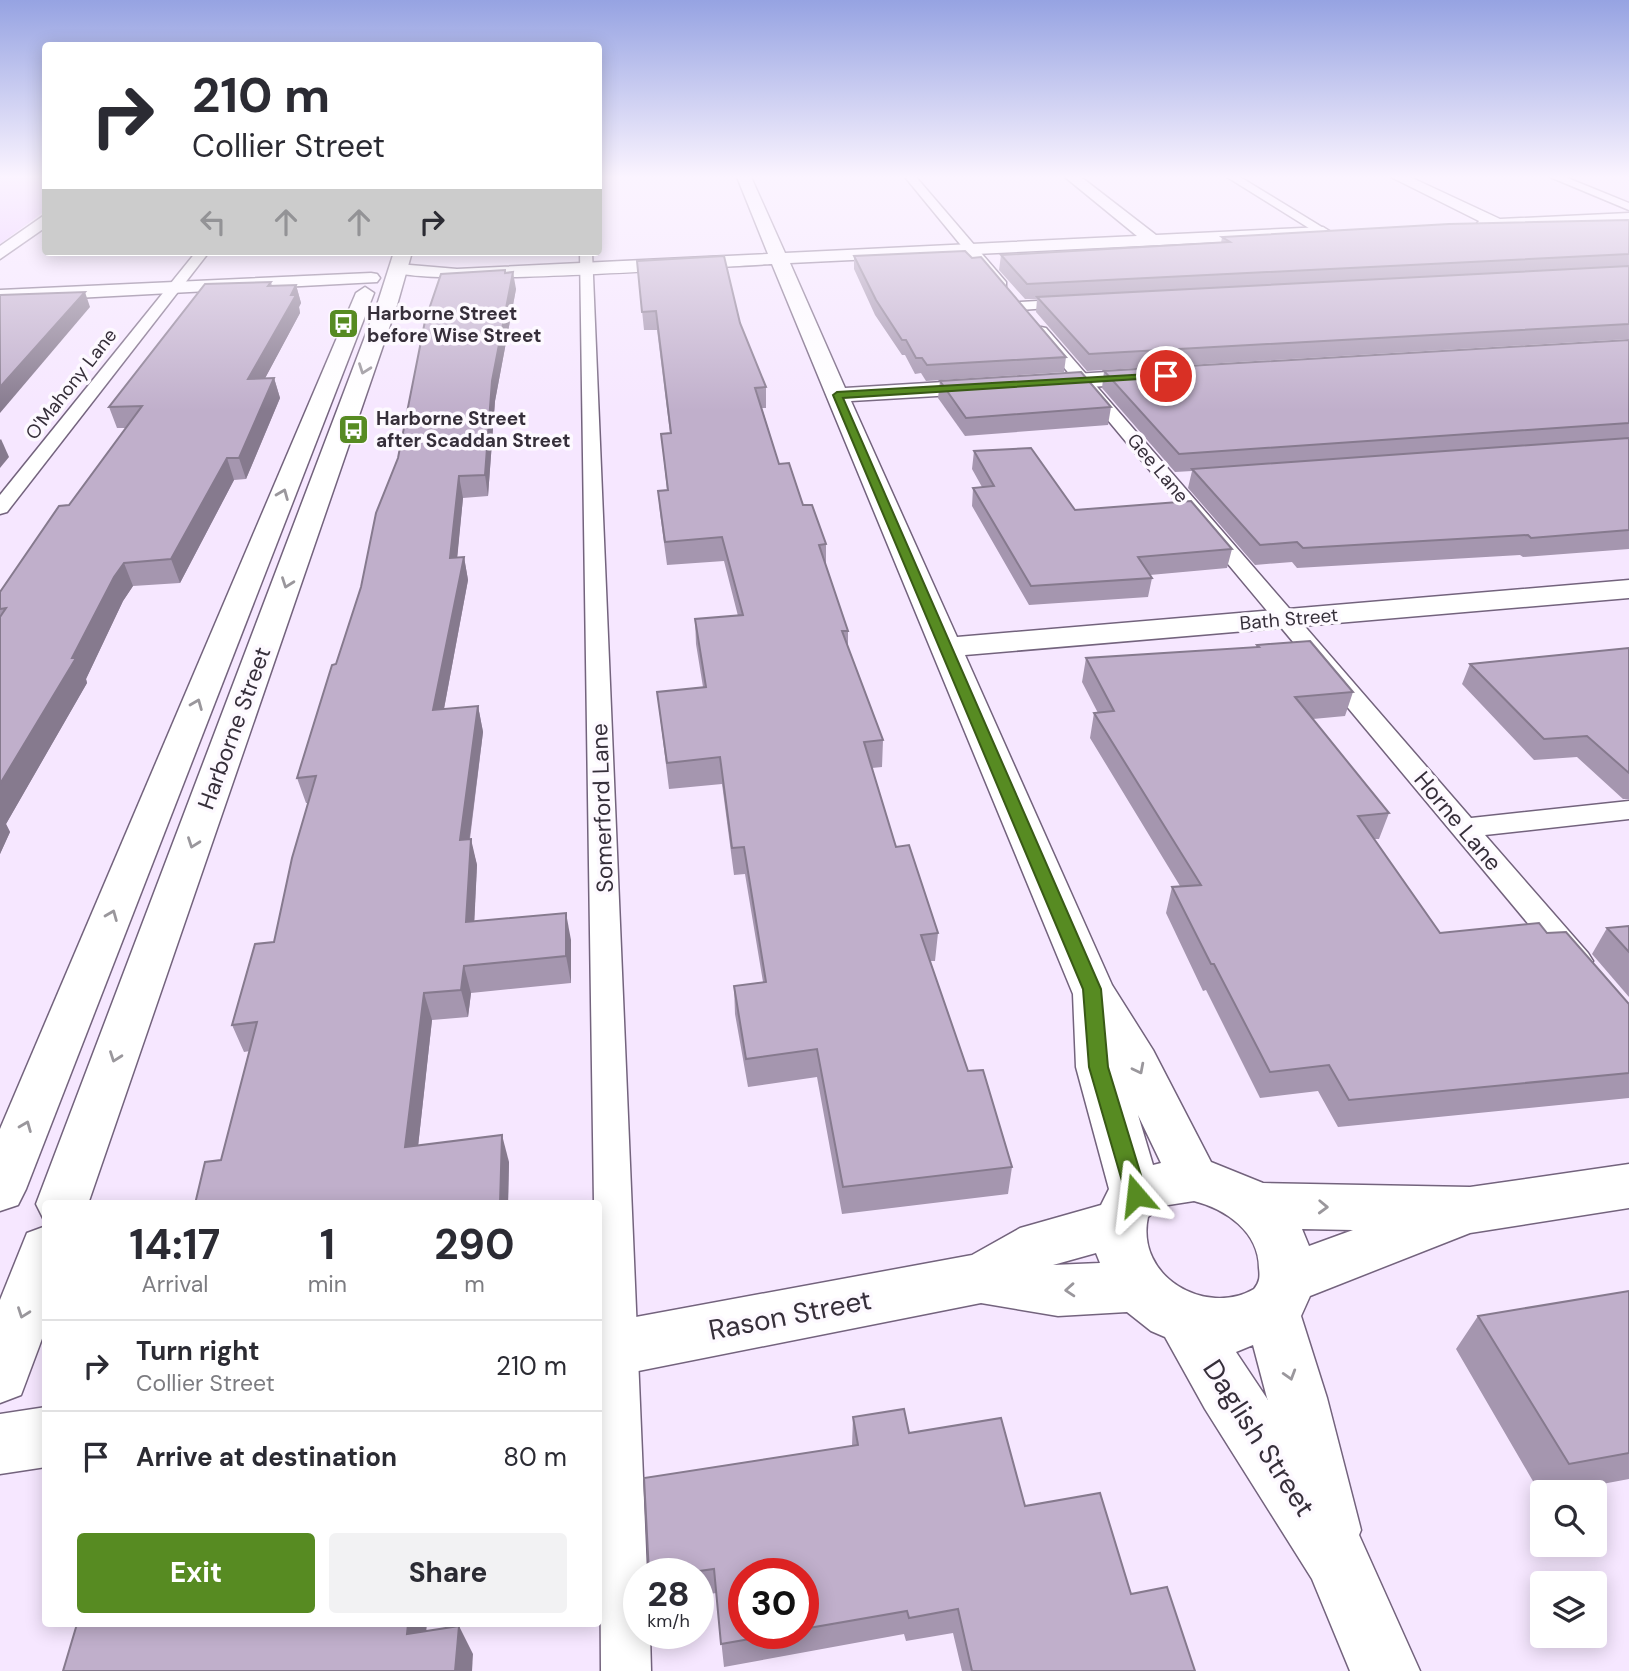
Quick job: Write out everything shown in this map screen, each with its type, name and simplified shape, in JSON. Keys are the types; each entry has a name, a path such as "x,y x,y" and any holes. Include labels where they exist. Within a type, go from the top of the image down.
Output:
{"street":[{"path":"780,255 1092,989 1136,1063 1194,1180"},
{"path":"0,296 176,287 387,265 457,274 586,260 838,255"},
{"name":"Harborne Street","path":"0,1189 387,265"},
{"name":"Harborne Street","path":"63,1200 387,265"},
{"path":"837,395 1182,375"},
{"name":"Bath Street","path":"948,647 1629,589"},
{"path":"1092,989 1098,1067 1128,1209 1121,1255 1138,1286 1159,1305 1185,1320 1233,1326 1279,1294 1470,1210"},
{"path":"1128,1209 1162,1184 1194,1180 1214,1184 1255,1205 1470,1210 1629,1186"},
{"path":"1255,1205 1281,1240 1279,1294"},
{"name":"Rason Street","path":"608,1351 981,1278 1039,1245 1128,1209"},
{"path":"0,1376 42,1261"},
{"name":"Rason Street","path":"981,1278 1058,1291 1138,1286"},
{"name":"Daglish Street","path":"1279,1294 1297,1398 1335,1556"},
{"name":"Daglish Street","path":"1185,1320 1226,1389 1335,1556 1385,1671"},
{"path":"0,1444 42,1438"}],"lane":[{"name":"Gee Lane","path":"975,255 1287,619"},
{"name":"O'Mahony Lane","path":"0,508 200,256"},
{"name":"Somerford Lane","path":"586,260 608,1351 626,1671"},
{"path":"1020,306 1089,303"},
{"path":"1170,481 1198,479"},
{"name":"Horne Lane","path":"1287,619 1594,982"},
{"path":"1465,828 1629,810"}],"building":[{"path":"1001,255 1609,255 1027,284"},
{"path":"724,256 740,323 766,387 755,388 779,464 789,463 803,505 812,505 826,544 819,545 848,631 842,631 883,740 864,742 896,847 909,845 938,933 921,935 968,1071 983,1070 1012,1167 843,1187 817,1049 746,1059 734,986 766,982 744,847 732,848 720,757 667,763 657,692 706,687 695,619 743,615 722,537 665,542 658,491 668,490 661,434 671,433 656,311 642,312 637,261"},
{"path":"854,256 981,257 1066,357 927,365 922,358 916,358 906,340 902,340 876,300"},
{"path":"1629,266 1629,324 1089,354 1037,297"},
{"path":"505,270 505,273 513,272 492,381 485,475 459,476 450,558 464,557 433,710 478,706 460,840 471,839 466,922 566,913 566,956 464,966 461,990 424,993 405,1147 502,1135 500,1200 196,1200 205,1162 221,1160 257,1022 232,1025 255,944 274,942 292,858 316,776 297,778 332,665 336,664 361,587 376,513 398,458 425,321 441,274"},
{"path":"271,282 268,286 296,285 291,295 296,295 248,379 274,378 239,458 227,458 171,559 124,563 72,658 76,658 0,784 0,617 6,608 0,609 0,592 59,506 69,505 142,406 109,407 205,284"},
{"path":"85,292 0,387 0,295"},
{"path":"1629,340 1629,423 1179,454 1104,371"},
{"path":"1081,372 1111,407 966,418 940,381"},
{"path":"1629,438 1629,530 1531,538 1528,535 1303,548 1297,542 1260,545 1192,469"},
{"path":"1031,448 1075,510 1191,501 1232,549 1138,557 1152,578 1031,586 973,488 994,486 974,451"},
{"path":"1310,641 1353,692 1295,697 1389,813 1358,816 1440,933 1539,923 1547,933 1566,932 1629,1004 1629,1073 1349,1100 1329,1065 1270,1072 1172,887 1201,885 1094,713 1114,711 1086,658 1259,647 1257,645"},
{"path":"1629,648 1629,773 1587,736 1544,739 1470,664"},
{"path":"1629,926 1629,952 1607,928"},
{"path":"1629,1291 1629,1453 1569,1464 1478,1316"},
{"path":"904,1409 909,1433 1001,1418 1025,1506 1100,1493 1131,1594 1167,1587 1195,1671 972,1671 958,1609 909,1618 907,1611 819,1626 819,1558 728,1558 728,1643 721,1644 714,1558 648,1558 644,1478 858,1445 853,1417"},
{"path":"76,1627 408,1627 407,1634 459,1627 455,1671 63,1671"}],"place":[{"name":"Harborne Street before Wise Street","path":"344,324"},
{"name":"Harborne Street after Scaddan Street","path":"353,429"}],"route":[{"path":"1136,1195 1098,1067 1092,989 948,647 837,395 1166,376"}]}
